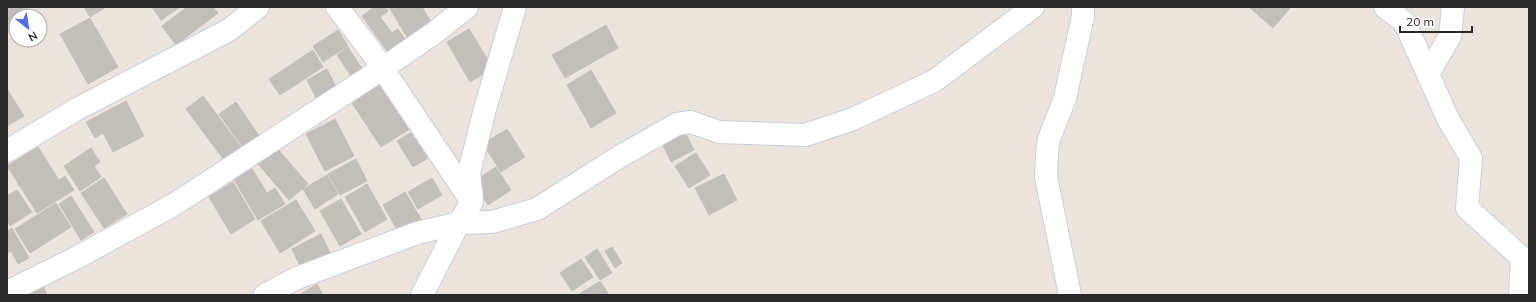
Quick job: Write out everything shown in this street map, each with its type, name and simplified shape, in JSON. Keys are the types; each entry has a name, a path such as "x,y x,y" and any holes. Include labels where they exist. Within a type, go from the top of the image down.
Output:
{"street":[{"path":"7,151 77,109 229,30 258,7"},
{"path":"337,7 382,68 472,202"},
{"path":"7,292 76,258 175,204 434,33 467,7"},
{"path":"422,295 459,223 472,202 469,172 485,109 515,7"},
{"path":"266,295 297,278 417,233 459,223 492,222 538,209 619,157 677,124 691,122 718,132 804,135 853,119 934,81 1033,7"},
{"path":"1070,295 1046,177 1047,152 1049,139 1064,98 1083,16 1083,7"},
{"path":"1385,7 1405,23 1448,119 1471,158 1467,208 1522,258 1520,295"},
{"path":"1428,74 1450,36 1453,7"}],"building":[{"path":"7,7 25,7 8,8 7,25"},
{"path":"84,7 106,7 90,17"},
{"path":"152,7 180,7 161,20"},
{"path":"187,7 213,7 218,13 176,45 162,26"},
{"path":"374,7 385,7 388,11 380,17 392,33 398,29 405,39 388,52 362,16"},
{"path":"389,7 422,7 431,22 407,37"},
{"path":"1249,7 1291,7 1273,28"},
{"path":"90,18 118,67 88,84 60,34"},
{"path":"606,25 618,48 565,78 552,55"},
{"path":"469,29 493,68 470,82 447,42"},
{"path":"338,30 348,46 323,62 313,46"},
{"path":"348,47 364,72 353,79 337,55"},
{"path":"313,50 323,67 280,95 269,79"},
{"path":"327,69 337,89 317,100 307,80"},
{"path":"591,70 616,113 591,128 567,85"},
{"path":"382,83 411,128 381,147 352,103"},
{"path":"7,89 24,116 7,126"},
{"path":"203,96 241,147 224,160 186,109"},
{"path":"126,101 144,136 113,152 103,133 95,138 86,122"},
{"path":"236,102 260,137 244,149 219,114"},
{"path":"335,119 354,156 325,171 306,134"},
{"path":"507,129 525,157 501,172 483,144"},
{"path":"684,130 694,150 671,162 661,141"},
{"path":"412,132 428,158 413,167 397,141"},
{"path":"38,147 59,180 65,176 74,190 37,213 7,166"},
{"path":"91,148 100,162 94,166 101,177 80,191 64,166"},
{"path":"277,148 308,184 289,200 258,164"},
{"path":"696,153 710,175 689,188 675,166"},
{"path":"356,159 367,181 340,195 328,174"},
{"path":"251,167 267,193 275,188 285,204 258,220 233,178"},
{"path":"496,167 511,190 488,205 473,182"},
{"path":"724,174 737,200 709,215 695,188"},
{"path":"327,175 338,194 315,209 303,189"},
{"path":"104,178 127,214 104,228 81,193"},
{"path":"432,178 442,195 418,209 408,192"},
{"path":"233,182 255,219 231,234 209,197"},
{"path":"367,184 387,219 365,232 345,197"},
{"path":"17,190 32,212 10,226 7,220 7,206 9,205 7,196"},
{"path":"405,192 424,224 401,237 383,205"},
{"path":"71,196 94,232 81,240 59,204"},
{"path":"341,199 361,234 340,246 320,211"},
{"path":"296,200 315,231 280,253 261,221"},
{"path":"56,203 71,227 30,253 15,229"},
{"path":"12,228 29,258 18,264 11,251 7,253 7,231"},
{"path":"321,234 330,253 301,268 292,249"},
{"path":"612,247 622,263 615,268 605,251"},
{"path":"597,249 612,273 600,280 585,257"},
{"path":"581,259 593,277 572,291 560,273"},
{"path":"600,281 609,295 578,295"},
{"path":"317,284 323,295 299,295"},
{"path":"43,285 47,295 21,295"}]}
